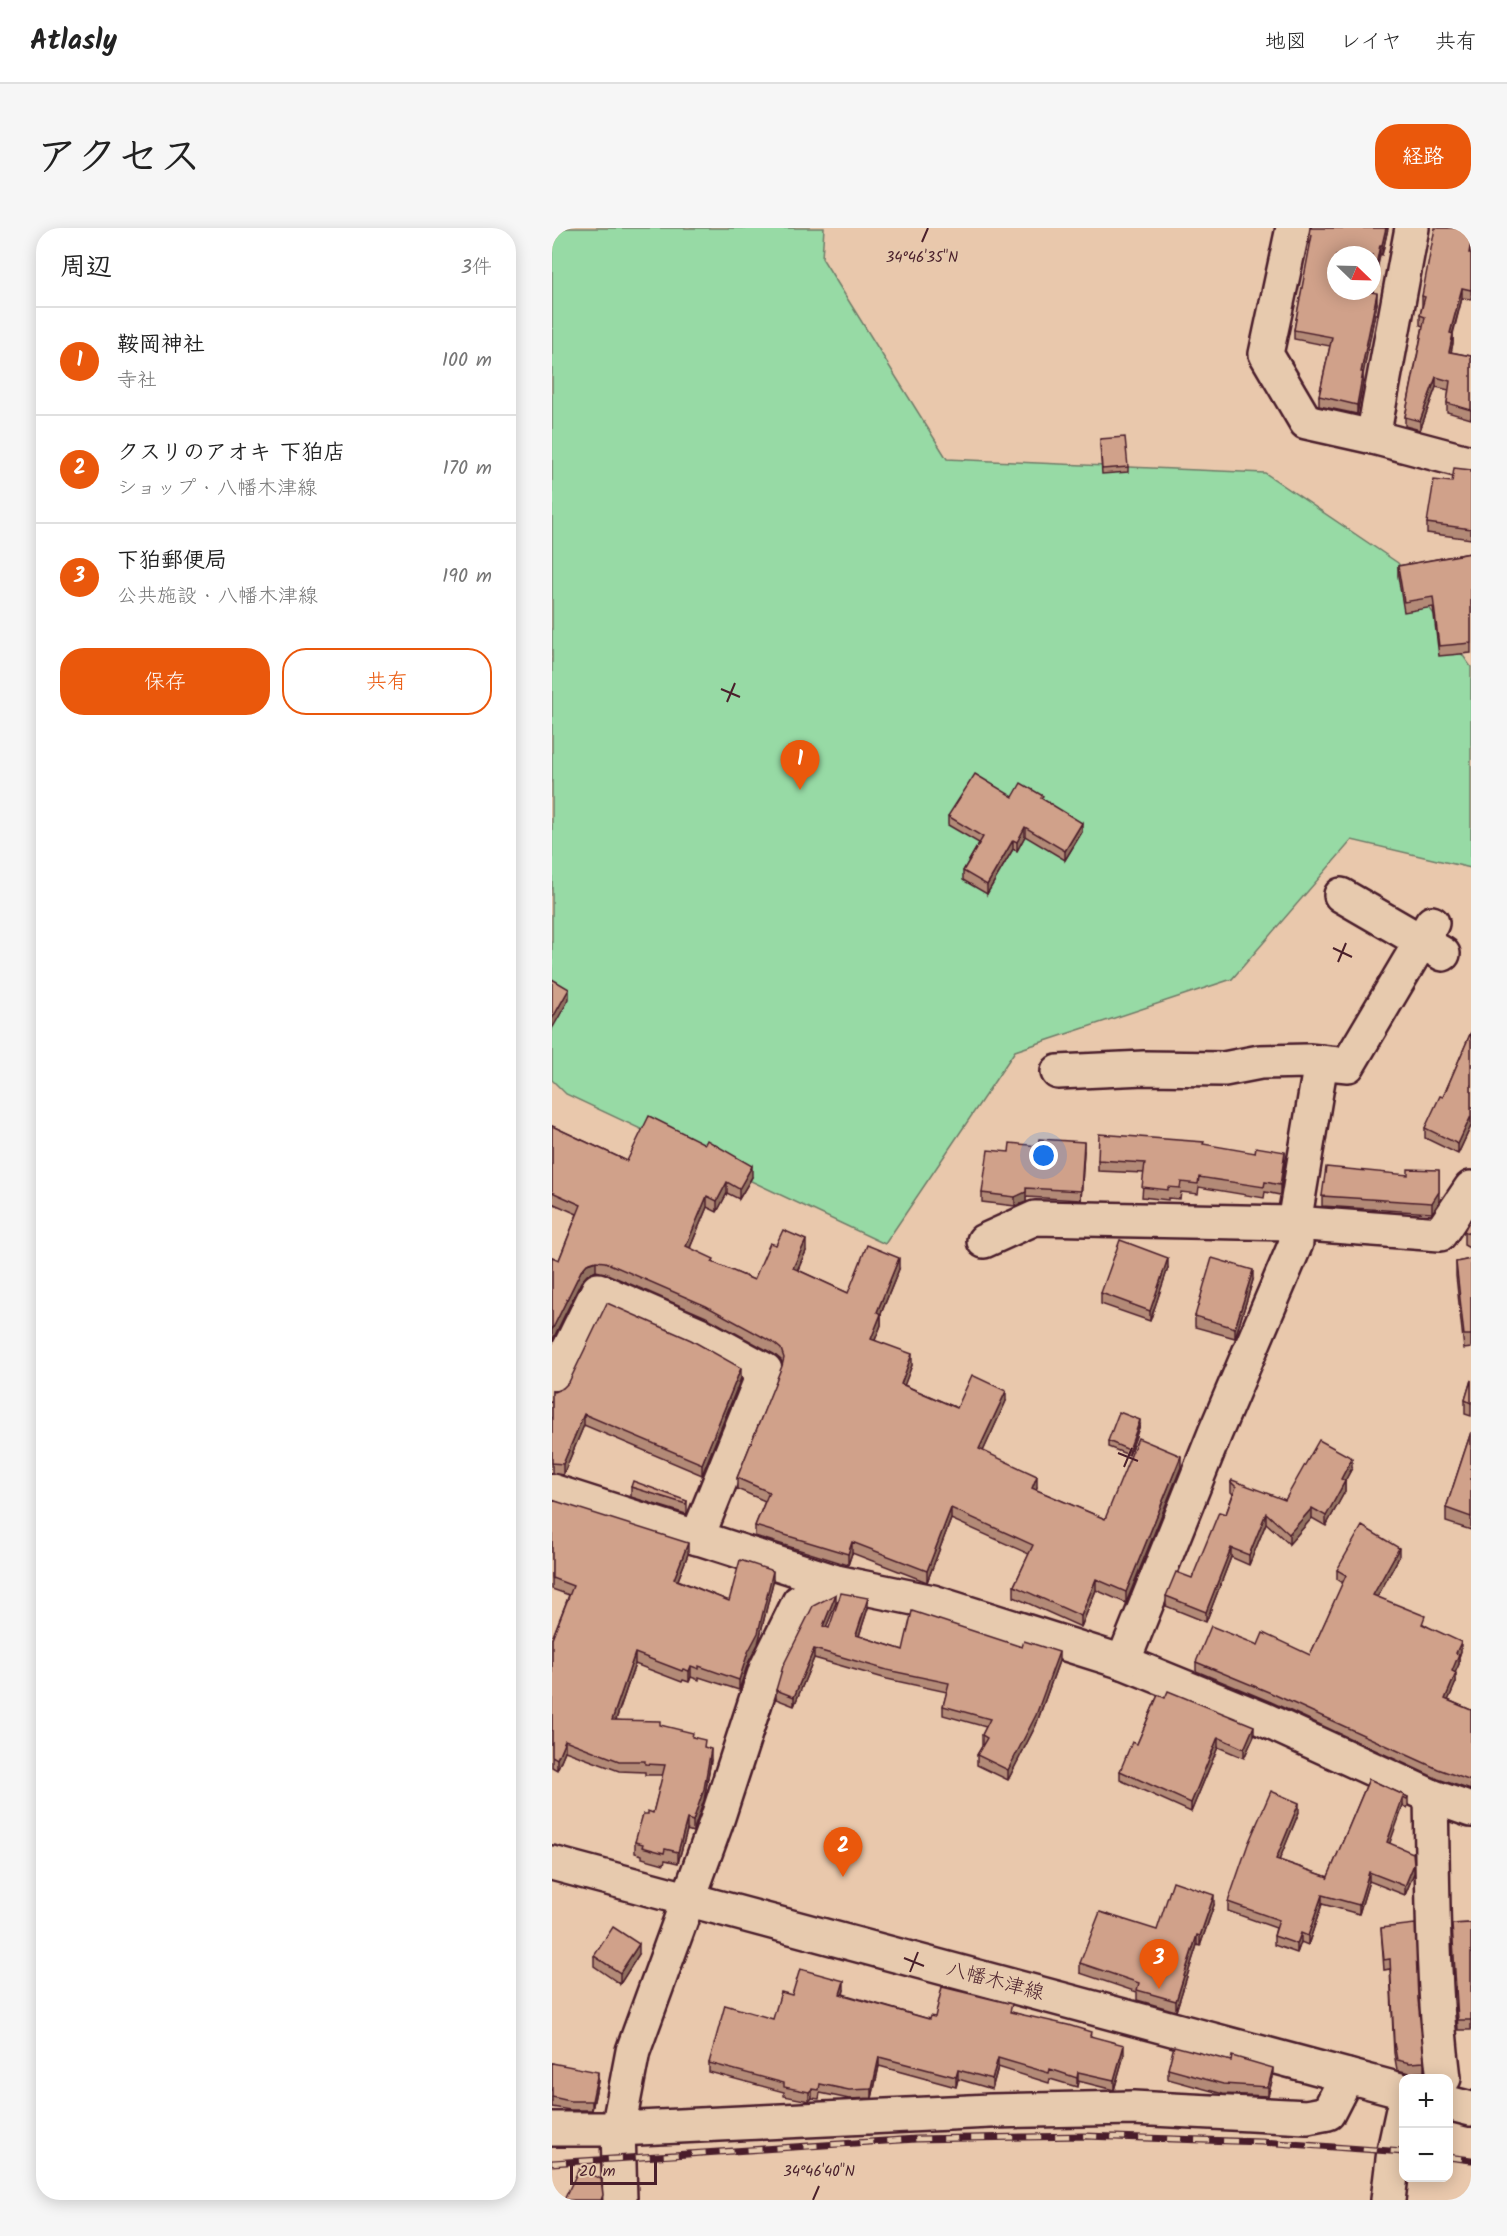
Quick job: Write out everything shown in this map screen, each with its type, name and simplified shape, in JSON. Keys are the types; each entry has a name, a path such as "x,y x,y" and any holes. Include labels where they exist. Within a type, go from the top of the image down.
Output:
{"street":[{"path":"1293,228 1266,354 1306,422 1471,463"},
{"path":"1373,437 1412,228"},
{"path":"1058,1072 1144,1068 1224,1069 1260,1062 1321,1062 1348,1065 1432,939 1341,895"},
{"path":"1124,1662 1215,1433 1296,1243 1294,1223 1321,1062"},
{"path":"984,1241 1035,1218 1294,1223 1440,1234 1471,1188"},
{"path":"552,1384 598,1290 699,1334 765,1370 697,1538"},
{"path":"552,1491 836,1582 933,1602 1124,1662 1263,1719 1431,1796 1471,1810"},
{"path":"620,2200 618,2130 633,2051 739,1757 766,1669 799,1602 836,1582"},
{"path":"1431,1796 1438,2036 1443,2074"},
{"name":"八幡木津線","path":"552,1863 1399,2090"},
{"path":"552,2129 618,2130 1013,2110 1132,2108 1307,2117 1328,2113 1347,2076"},
{"path":"1453,2104 1471,2109"},
{"path":"1388,2200 1399,2128"}],"green space":[{"path":"552,228 824,228 822,258 947,459 1265,473 1398,563 1471,667 1471,868 1352,840 1232,979 1015,1051 885,1244 566,1094 552,1080"}],"building":[{"path":"1310,228 1386,228 1380,246 1327,246 1327,300 1376,300 1361,372 1363,372 1357,405 1319,396 1332,337 1294,330 1312,235 1309,234"},
{"path":"1435,228 1471,228 1469,253 1471,253 1471,290 1462,288 1450,333 1453,334 1449,352 1471,356 1471,410 1447,403 1450,381 1436,377 1420,421 1405,417 1425,317 1420,315 1425,297 1422,296"},
{"path":"1125,437 1128,467 1102,469 1100,439"},
{"path":"1454,468 1471,470 1471,529 1427,523 1434,480 1452,482"},
{"path":"1471,553 1471,643 1439,646 1433,597 1404,602 1398,566"},
{"path":"975,774 1013,797 1021,783 1082,823 1065,851 1025,827 1017,842 1013,840 987,885 963,871 983,837 948,816"},
{"path":"552,979 569,989 552,1019"},
{"path":"1471,1032 1471,1116 1458,1144 1425,1128 1440,1096 1443,1097"},
{"path":"649,1116 705,1144 707,1140 752,1166 739,1189 727,1182 717,1201 707,1196 686,1246 714,1259 712,1262 754,1280 770,1243 776,1245 783,1230 806,1240 793,1268 848,1293 867,1245 899,1258 877,1312 881,1314 871,1339 912,1354 901,1384 957,1408 972,1375 1006,1391 979,1449 1037,1476 1032,1488 1105,1519 1138,1438 1181,1456 1126,1592 1096,1579 1081,1616 1014,1586 1033,1545 951,1508 927,1571 852,1542 848,1554 755,1526 769,1492 737,1478 782,1366 784,1358 781,1349 706,1306 605,1262 596,1261 587,1264 581,1271 552,1330 552,1257 559,1260 581,1205 552,1192 552,1126 627,1161"},
{"path":"1099,1134 1204,1142 1203,1144 1255,1153 1256,1147 1285,1152 1280,1185 1265,1182 1264,1187 1199,1177 1198,1184 1181,1182 1180,1188 1168,1187 1168,1190 1142,1187 1145,1163 1098,1160"},
{"path":"1039,1139 1084,1142 1081,1191 1026,1188 1026,1192 1015,1197 982,1193 988,1150 1009,1152 1010,1143 1038,1146"},
{"path":"1326,1167 1408,1175 1408,1169 1439,1170 1439,1192 1432,1203 1322,1196"},
{"path":"1471,1218 1471,1235 1464,1231"},
{"path":"1120,1240 1168,1258 1150,1311 1101,1293"},
{"path":"1212,1258 1253,1270 1235,1328 1195,1316"},
{"path":"1471,1259 1471,1335 1464,1335 1456,1262"},
{"path":"607,1303 691,1340 741,1368 702,1464 584,1414 563,1464 552,1463 552,1391 563,1388 569,1382"},
{"path":"1471,1380 1471,1403 1465,1400"},
{"path":"1119,1412 1140,1420 1129,1450 1108,1441"},
{"path":"1471,1432 1471,1517 1446,1508"},
{"path":"1319,1440 1352,1458 1341,1479 1345,1481 1326,1516 1312,1508 1289,1534 1266,1513 1249,1555 1231,1548 1206,1612 1166,1596 1176,1572 1192,1578 1219,1512 1226,1514 1236,1487 1231,1482 1232,1480 1285,1500"},
{"path":"633,1481 687,1501 686,1504 631,1487"},
{"path":"552,1500 688,1543 674,1579 729,1601 740,1560 773,1571 758,1633 748,1652 739,1680 699,1666 699,1669 691,1666 689,1671 683,1669 682,1671 635,1653 612,1720 660,1721 660,1725 693,1733 692,1737 705,1740 704,1747 711,1749 704,1789 693,1821 687,1819 678,1852 665,1849 664,1853 642,1847 643,1844 635,1842 643,1814 648,1814 648,1811 653,1813 665,1765 645,1764 645,1761 619,1761 565,1740 557,1759 552,1756 552,1639 573,1586 552,1578"},
{"path":"1362,1526 1399,1548 1373,1595 1425,1616 1422,1624 1461,1642 1452,1671 1456,1673 1445,1699 1471,1710 1471,1781 1438,1769 1271,1693 1196,1662 1211,1626 1258,1645 1263,1633 1310,1655 1346,1575 1337,1570"},
{"path":"841,1593 868,1598 856,1635 903,1650 912,1611 1022,1647 1024,1641 1059,1652 1036,1715 1008,1770 977,1755 987,1738 982,1735 990,1719 943,1706 949,1683 887,1670 814,1649 794,1697 776,1690 783,1666 813,1606 836,1594 823,1626 829,1628"},
{"path":"1168,1691 1254,1726 1244,1749 1218,1737 1191,1803 1120,1771 1132,1742 1137,1744 1158,1695 1165,1698"},
{"path":"1369,1779 1408,1797 1407,1799 1403,1797 1387,1842 1413,1853 1414,1864 1405,1886 1369,1872 1359,1905 1322,1895 1308,1936 1301,1933 1297,1944 1274,1936 1279,1920 1228,1902 1248,1844 1271,1791 1299,1803 1276,1859 1328,1877"},
{"path":"1173,1881 1214,1895 1200,1936 1197,1935 1176,2001 1137,1990 1139,1983 1080,1963 1100,1912 1157,1930"},
{"path":"1471,1923 1471,2020 1458,2020 1452,1924"},
{"path":"1415,1924 1418,1999 1424,2062 1410,2063 1397,2060 1394,2043 1390,1959 1384,1960 1381,1928"},
{"path":"613,1927 639,1944 620,1973 594,1956"},
{"path":"800,1969 844,1981 840,1994 929,2019 930,2016 935,2017 942,1987 1012,2004 1010,2012 1068,2025 1091,2032 1090,2036 1124,2045 1114,2080 1078,2072 1077,2078 1050,2069 1049,2073 998,2058 992,2079 958,2070 956,2077 879,2057 872,2089 849,2090 820,2084 819,2090 812,2089 809,2092 784,2087 784,2083 709,2063 725,2005 773,2019 781,1992 792,1995"},
{"path":"1174,2046 1231,2061 1232,2056 1273,2068 1268,2087 1223,2084 1168,2069"},
{"path":"552,2063 598,2072 592,2101 570,2101 552,2097"},
{"path":"579,2169 601,2179 603,2195 601,2200 564,2200"}],"railway":[{"path":"552,2163 916,2139 1085,2136 1262,2142 1399,2152"},
{"path":"1453,2158 1471,2160"}],"place":[{"name":"鞍岡神社","path":"800,790"},
{"name":"クスリのアオキ 下狛店","path":"843,1877"},
{"name":"下狛郵便局","path":"1159,1989"}]}
